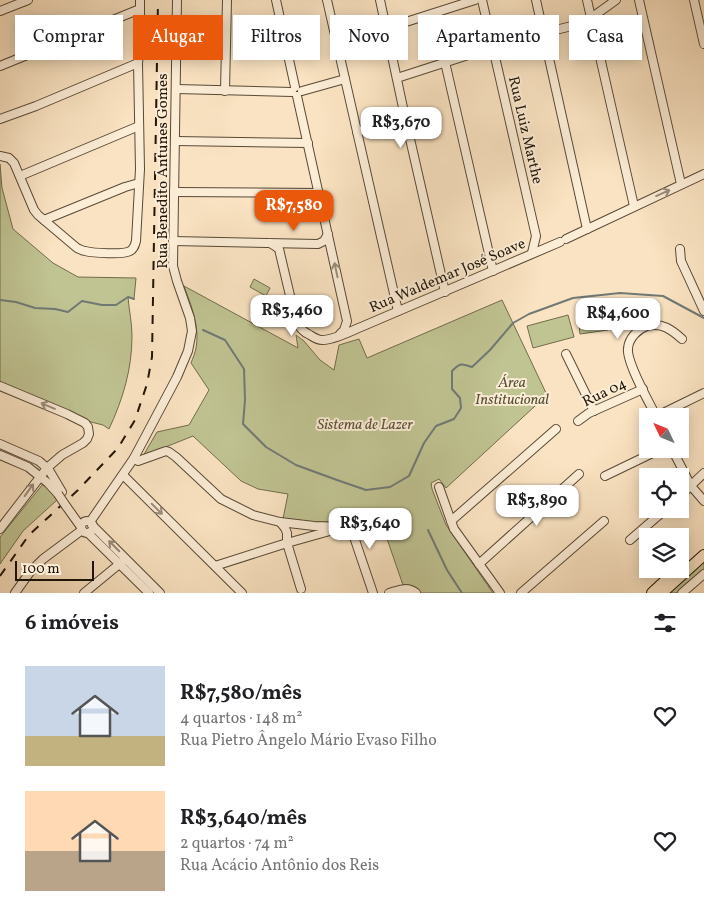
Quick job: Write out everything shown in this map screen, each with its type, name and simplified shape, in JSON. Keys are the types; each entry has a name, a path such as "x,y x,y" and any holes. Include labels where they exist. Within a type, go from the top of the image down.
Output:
{"main road":[{"path":"689,560 704,546"},
{"path":"657,592 704,555"},
{"path":"657,592 670,578"},
{"path":"643,593 649,590 657,592"}],"street":[{"path":"0,11 28,0"},
{"path":"0,156 9,158 14,163 38,216 77,248 85,251 123,254 134,247 136,241 140,169 138,63 140,0"},
{"name":"Rua Benedito Antunes Gomes","path":"15,593 30,572 43,559 86,526 123,475 177,377 188,352 192,331 190,318 173,266 177,0"},
{"path":"225,90 227,0"},
{"path":"276,0 348,321 339,336"},
{"path":"328,0 398,311"},
{"path":"380,0 384,15"},
{"path":"408,21 476,0"},
{"name":"Rua Luiz Marthe","path":"482,0 486,15"},
{"path":"536,0 539,15"},
{"path":"587,0 590,15"},
{"path":"595,15 616,0"},
{"path":"639,0 681,184"},
{"path":"694,0 704,44"},
{"path":"0,66 140,9"},
{"path":"393,60 445,292"},
{"path":"397,78 452,60"},
{"name":"Rua Luiz Marthe","path":"496,60 536,236"},
{"path":"549,60 587,228"},
{"path":"601,60 634,206"},
{"path":"446,62 493,271"},
{"path":"0,119 51,100 138,63"},
{"path":"176,89 296,92 345,80"},
{"path":"357,132 405,117"},
{"path":"20,176 139,126"},
{"path":"175,141 308,143"},
{"name":"Rua Waldemar José Soave","path":"270,243 279,249 296,321 302,330 322,340 339,336 361,327 544,249 704,174"},
{"path":"44,220 139,183"},
{"path":"174,192 319,193"},
{"path":"318,244 324,241 328,234"},
{"path":"536,236 544,249"},
{"path":"532,254 536,236"},
{"path":"173,241 318,244 325,245 332,253"},
{"path":"282,259 283,251 292,243"},
{"path":"680,249 681,260 702,304"},
{"path":"348,321 361,327"},
{"path":"653,408 628,356 629,343 634,335 645,327 658,325 671,330 682,339"},
{"path":"566,354 594,411"},
{"path":"0,386 85,423 89,434 83,443 54,460 2,525"},
{"name":"Rua 04","path":"578,421 594,411 643,389"},
{"path":"673,408 704,392"},
{"path":"450,522 556,429"},
{"path":"0,444 39,461 47,468 74,520 86,526 160,593"},
{"path":"134,458 138,461 166,451 169,452 221,499 253,515 280,522 314,526 344,526 353,534 373,593"},
{"path":"0,455 28,467 60,493"},
{"path":"604,476 642,458"},
{"path":"677,458 691,486 704,501"},
{"path":"691,486 704,473"},
{"path":"479,564 580,474"},
{"path":"123,475 242,593"},
{"path":"439,488 450,522 500,593"},
{"path":"630,540 656,518"},
{"path":"521,593 604,521"},
{"path":"280,522 286,528 287,543 301,589"},
{"path":"217,569 232,561 344,526"},
{"path":"84,593 123,561"},
{"path":"123,561 149,593"},
{"path":"682,593 703,578"},
{"path":"389,593 408,588 416,593"}],"green space":[{"path":"0,164 2,188 13,229 53,263 78,277 136,278 134,299 128,297 132,326 132,348 128,372 119,406 109,429 0,383"},
{"path":"254,279 270,288 266,296 250,287"},
{"path":"184,286 298,348 296,335 304,341 320,360 334,370 339,345 359,339 367,358 502,300 547,395 446,488 439,479 431,483 446,525 493,593 421,593 414,586 403,585 377,510 351,519 352,528 341,522 283,519 288,494 258,489 241,481 193,436 143,456 157,432 189,425 209,390 191,363 196,348 197,332"},
{"path":"261,303 280,312 275,323 256,314"},
{"path":"605,312 608,330 580,334 578,317"},
{"path":"568,315 574,337 533,348 527,326"},
{"path":"43,484 56,494 57,500 23,531 0,564 0,537"},
{"path":"704,560 704,569 676,593 667,593 684,578 689,578 689,573"}],"waterway":[{"path":"203,330 225,340 244,369 245,400 243,424 266,447 296,465 366,490 390,487 409,476 424,443 436,426 454,419 461,408 460,398 452,389 452,371 461,364 472,367 490,350 513,323 529,314 573,298 620,293 663,296 704,318"},
{"path":"0,300 16,302 35,308 68,312 82,301 102,305 116,305 128,297 134,299"},
{"path":"428,530 447,570 462,593"}],"railway":[{"path":"0,576 29,535 78,490 118,448 135,420 147,384 152,357 158,0"}],"park label":[{"name":"Área Institucional","path":"512,390"},
{"name":"Sistema de Lazer","path":"365,424"}]}
